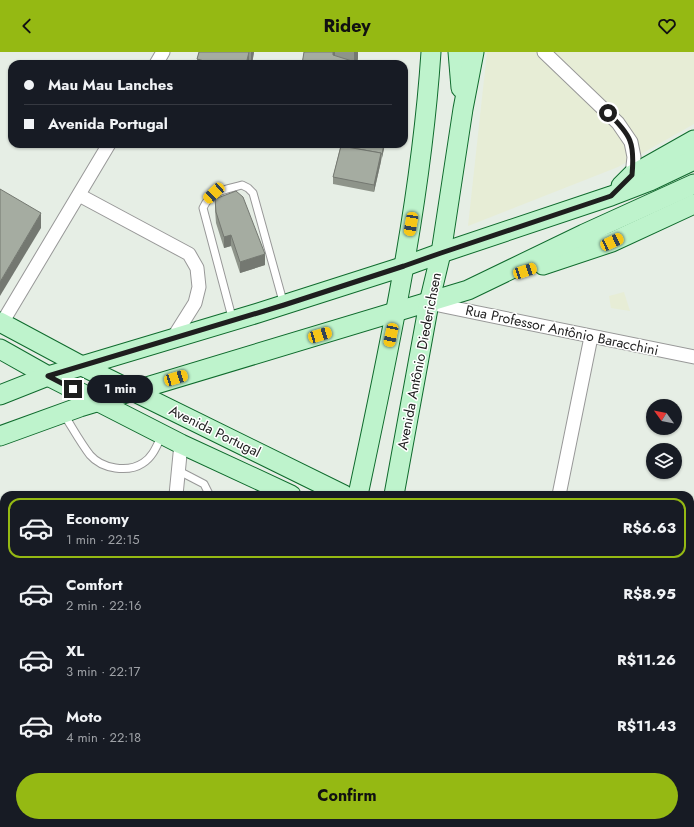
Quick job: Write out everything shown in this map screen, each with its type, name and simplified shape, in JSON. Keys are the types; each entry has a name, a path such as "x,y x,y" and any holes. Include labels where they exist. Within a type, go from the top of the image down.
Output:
{"main road":[{"path":"359,491 396,312 404,266 427,107 431,52"},
{"path":"427,107 444,52"},
{"name":"Avenida Antônio Diederichsen","path":"458,52 463,109"},
{"name":"Avenida Antônio Diederichsen","path":"395,491 429,303 441,253 463,109 474,52"},
{"path":"611,196 632,175 694,140"},
{"path":"0,395 48,376 284,305 611,196 650,181 694,160"},
{"path":"468,290 584,234 694,184"},
{"path":"0,436 63,413 429,303 612,242 694,204"},
{"name":"Avenida Portugal","path":"1,323 82,366 336,491"},
{"name":"Avenida Portugal","path":"0,349 48,376 181,444 282,491"}],"street":[{"path":"544,52 618,123 631,142 634,157 632,175"},
{"path":"1,323 107,148"},
{"path":"79,195 189,254 197,268 199,287 196,303 173,338"},
{"name":"Rua Professor Antônio Baracchini","path":"429,303 694,357"},
{"path":"560,491 591,337"},
{"path":"176,491 181,444"}],"lane":[{"path":"233,320 203,208 206,200 214,193 242,185 253,193 284,305"},
{"path":"63,413 91,456 103,464 114,468 132,468 143,463 152,455 162,434"},
{"path":"179,471 204,484 208,491"}],"shaded area":[{"path":"487,52 694,52 694,124 618,167 468,226"},
{"path":"624,292 630,311 611,308 609,296"}],"building":[{"path":"199,52 249,52 247,60 197,59"},
{"path":"304,52 333,52 333,55 349,60 303,60"},
{"path":"340,148 352,148 381,153 374,185 333,177"},
{"path":"352,148 383,148 382,154"},
{"path":"0,189 41,213 0,282"},
{"path":"236,191 243,197 265,254 240,262 231,235 224,237 216,212 215,199"}],"route":[{"path":"73,389 48,376 284,305 611,196 632,175 634,157 631,142 618,123 608,113"}]}
